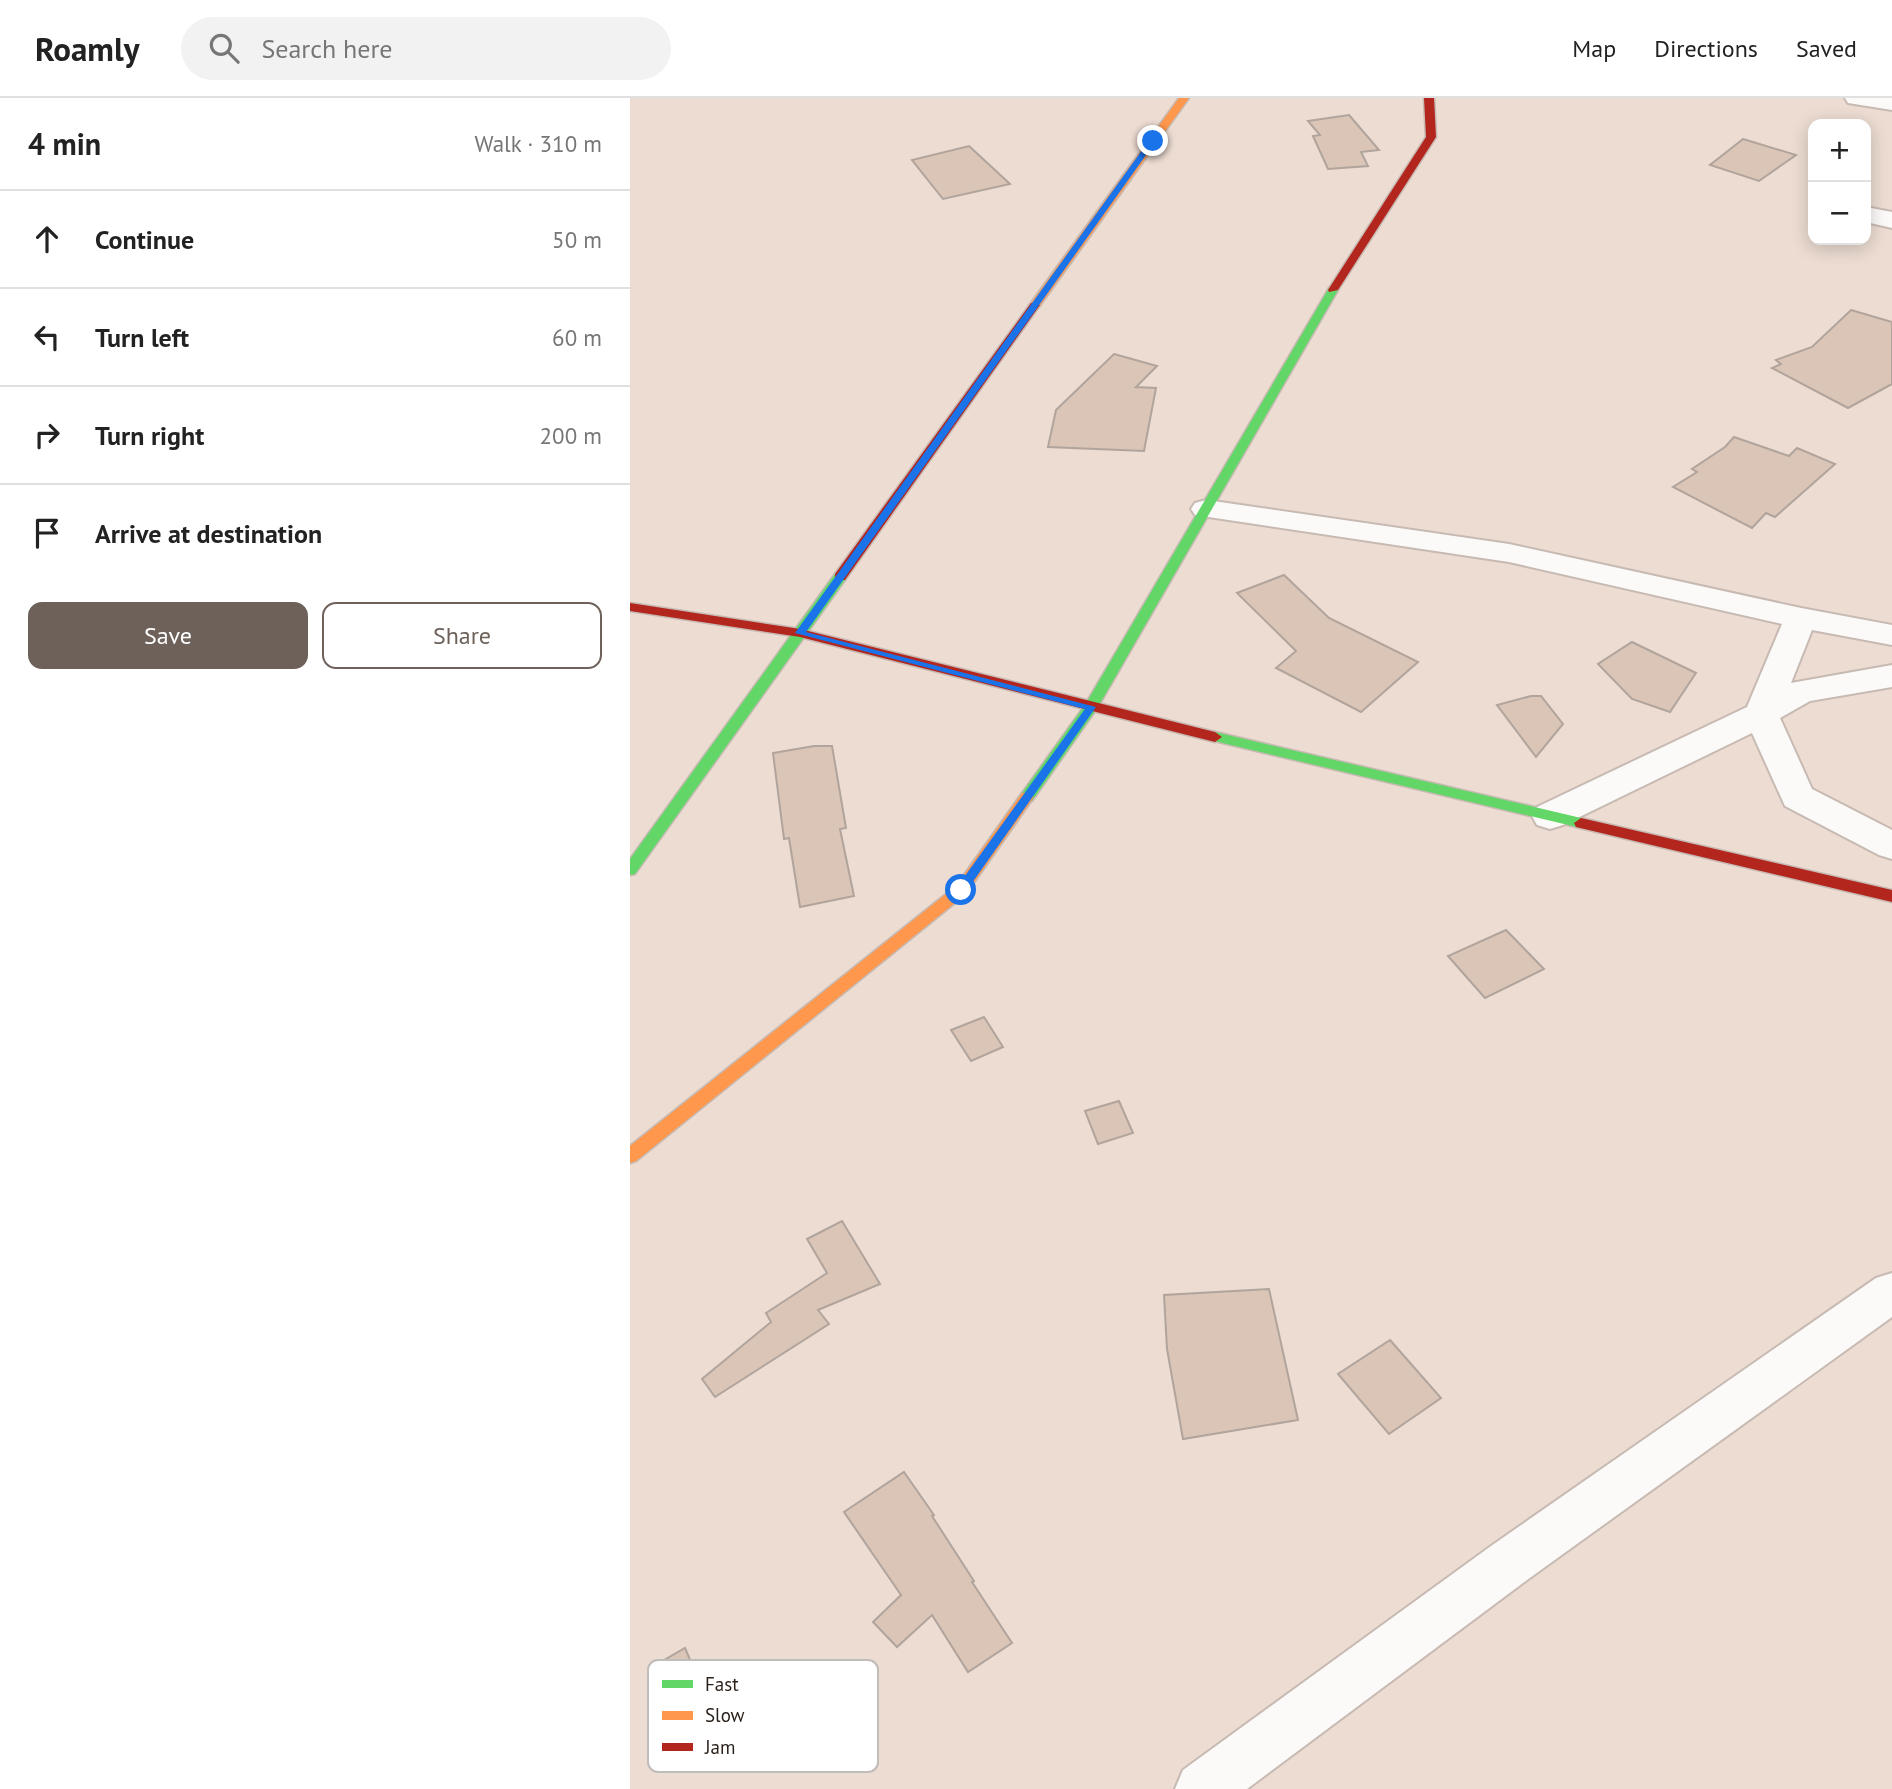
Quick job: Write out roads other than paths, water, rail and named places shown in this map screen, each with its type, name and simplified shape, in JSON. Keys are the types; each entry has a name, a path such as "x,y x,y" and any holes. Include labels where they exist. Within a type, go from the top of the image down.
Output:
{"street":[{"path":"630,870 1184,98"},
{"path":"630,1156 961,890 1091,707 1337,284 1431,136 1429,98"},
{"path":"1871,216 1892,220"},
{"path":"1206,509 1509,553 1801,618 1892,635"},
{"path":"630,607 800,633 1091,707 1892,896"},
{"path":"1801,618 1761,714 1798,797 1892,846"},
{"path":"1550,816 1761,714 1801,691 1892,676"},
{"path":"1202,1789 1509,1563 1892,1292"}]}
